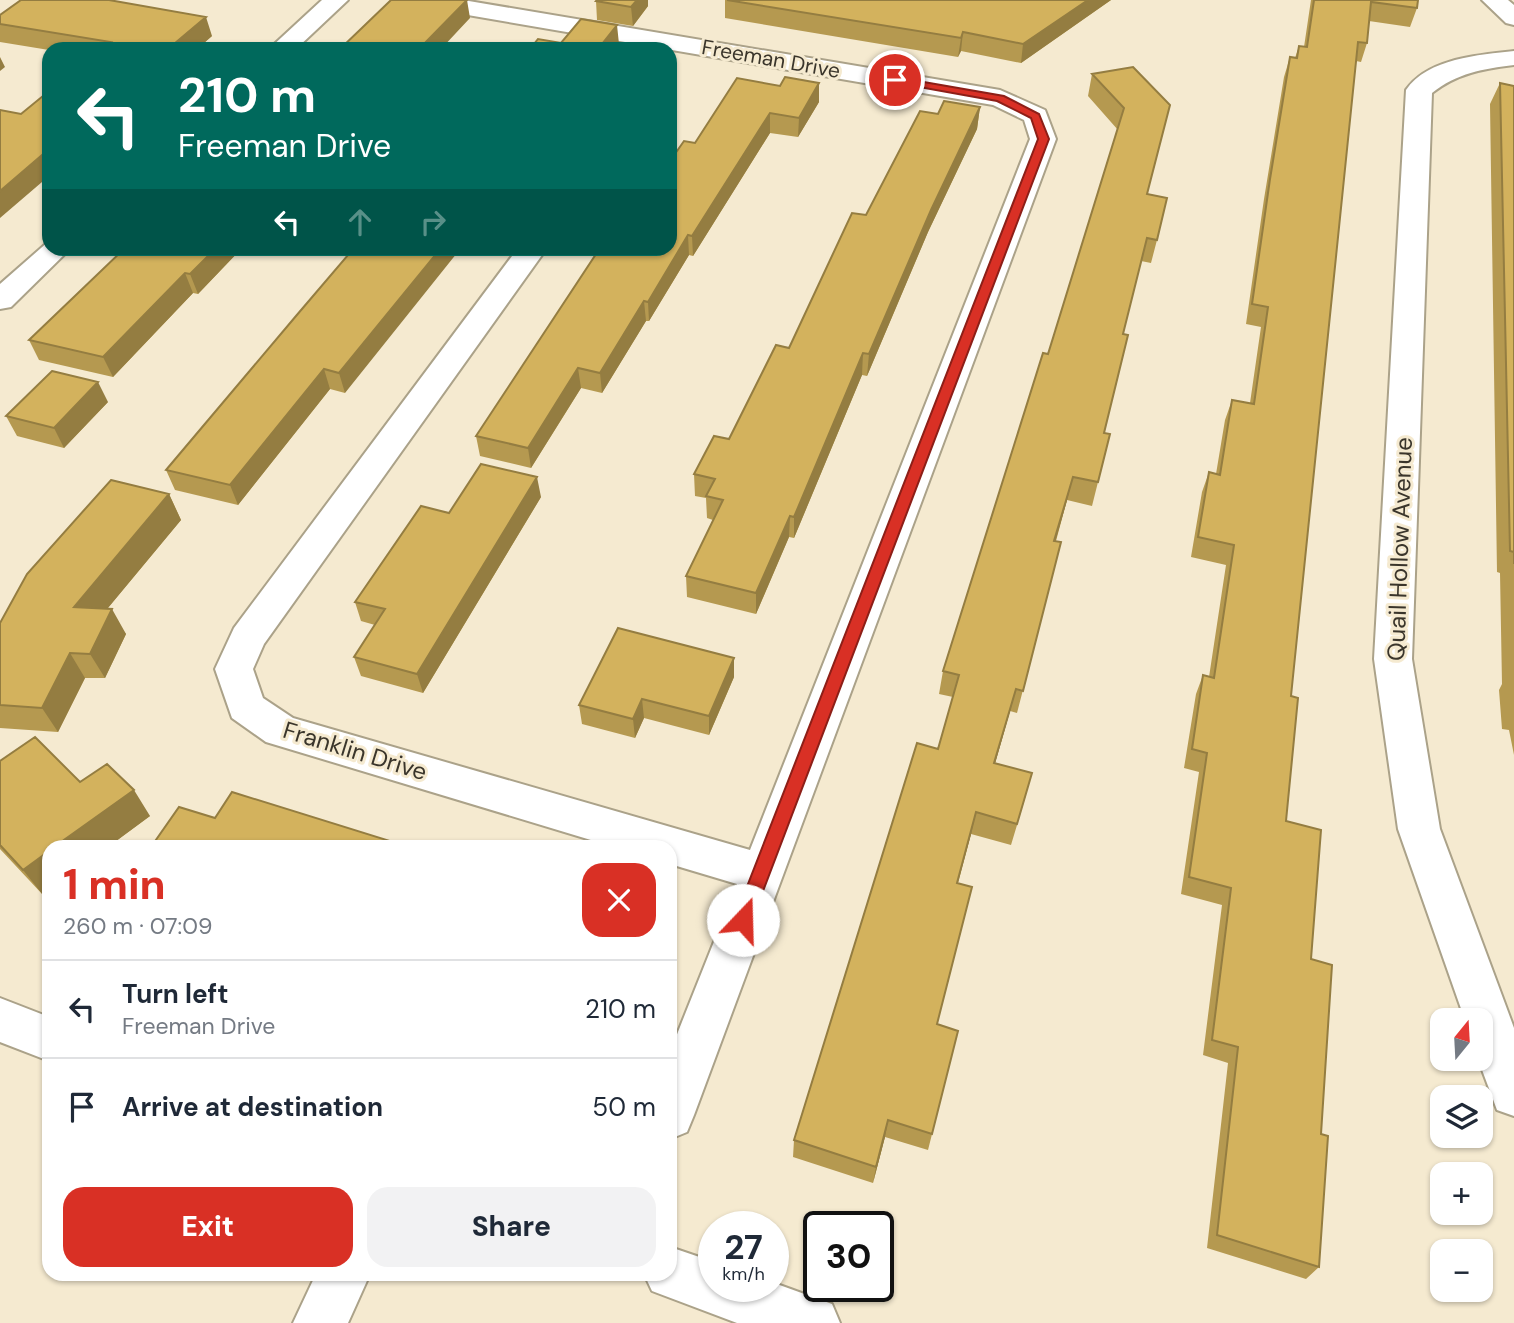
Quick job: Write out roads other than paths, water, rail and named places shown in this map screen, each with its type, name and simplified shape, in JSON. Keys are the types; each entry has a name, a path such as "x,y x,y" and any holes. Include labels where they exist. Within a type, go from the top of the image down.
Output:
{"street":[{"path":"289,42 336,0"},
{"name":"Freeman Drive","path":"421,0 624,42"},
{"path":"1494,0 1514,18"},
{"name":"Freeman Drive","path":"677,53 1000,98 1035,116 1043,139 761,872"},
{"name":"Quail Hollow Avenue","path":"1514,58 1464,64 1439,74 1419,90 1393,659 1419,829 1514,1093"},
{"path":"0,300 48,256"},
{"name":"Franklin Drive","path":"527,256 247,638 234,669 246,707 280,731 652,840"},
{"name":"Franklin Drive","path":"677,847 761,872"},
{"path":"677,1096 761,872"},
{"path":"0,1020 42,1036"},
{"path":"677,1275 813,1323"},
{"path":"320,1323 341,1281"}]}
